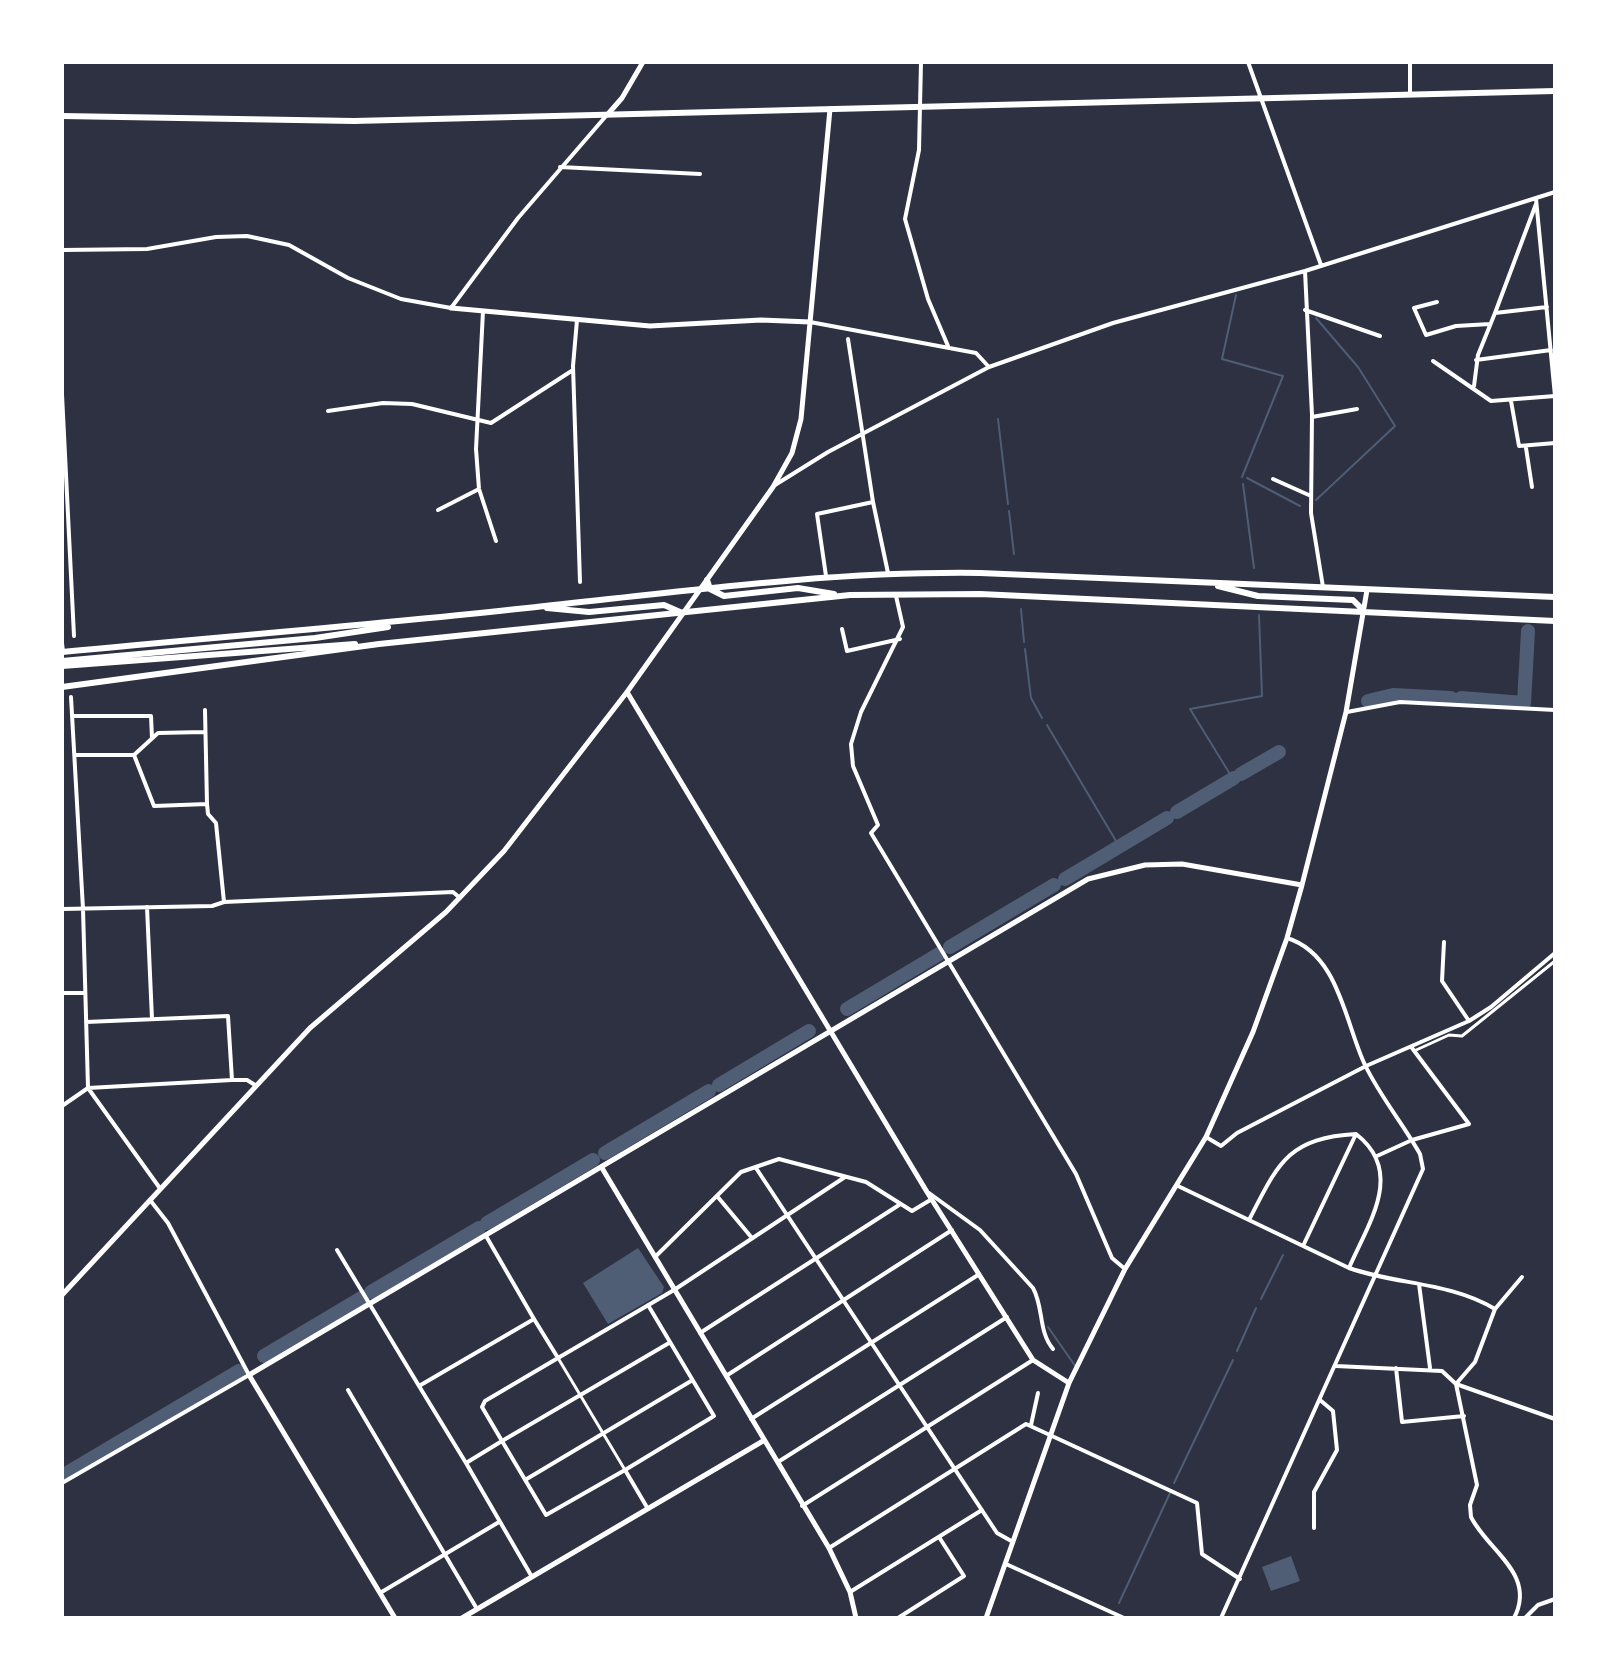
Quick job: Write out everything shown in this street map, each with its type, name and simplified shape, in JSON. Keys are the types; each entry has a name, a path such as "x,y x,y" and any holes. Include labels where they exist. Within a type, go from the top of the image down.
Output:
{"highway":[{"path":"62,116 354,121 1555,91"},
{"path":"62,652 407,621 700,589 708,584 888,573 1555,597"},
{"path":"1201,583 1258,596 1353,600 1364,611"},
{"path":"708,584 724,596 798,588 850,595"},
{"path":"62,687 379,644 850,595 896,593 1555,621"},
{"path":"536,607 589,612 664,605 682,611"},
{"path":"677,621 682,611"},
{"path":"186,654 358,633 407,621"},
{"path":"62,664 339,644 379,644"}],"street":[{"path":"451,308 560,167 622,98 643,62"},
{"path":"921,62 919,150 905,219 928,299 948,346"},
{"path":"1248,62 1321,265"},
{"path":"1410,62 1410,95"},
{"path":"708,584 773,487 798,433 830,108"},
{"path":"560,167 700,174"},
{"path":"773,487 864,433 989,367 1113,323 1305,271 1536,201 1555,192"},
{"path":"1433,361 1491,401 1555,396 1536,201"},
{"path":"1474,387 1476,360 1536,201"},
{"path":"62,250 147,249 216,237 247,236 289,245 348,278 401,299 451,308 650,326 761,320 810,322 976,353 989,367"},
{"path":"1305,271 1312,417 1312,524 1323,588"},
{"path":"1437,302 1414,308 1426,335 1456,326 1490,324"},
{"path":"1495,313 1547,307"},
{"path":"1305,310 1380,336"},
{"path":"483,311 475,420 479,489 496,541"},
{"path":"577,320 573,370 580,582"},
{"path":"848,339 873,502 888,573"},
{"path":"1476,360 1551,350"},
{"path":"328,411 383,403 412,404 491,423 573,370"},
{"path":"62,394 64,506 74,636"},
{"path":"1511,401 1519,446 1526,448 1555,443"},
{"path":"1312,417 1357,409"},
{"path":"1526,448 1532,487"},
{"path":"1273,479 1311,496"},
{"path":"438,510 479,489"},
{"path":"826,576 817,514 873,502"},
{"path":"682,611 700,589"},
{"path":"986,1618 1069,1383 1125,1269 1206,1137 1253,1032 1287,938 1302,885 1346,712 1367,590"},
{"path":"896,593 903,627 900,639 861,712 851,757 878,825 871,833 1076,1174 1112,1258 1125,1269"},
{"path":"62,1295 159,1187 310,1028 460,898 504,851 627,692 677,621"},
{"path":"842,629 847,651 900,639"},
{"path":"62,643 62,652"},
{"path":"627,692 927,1192 1033,1360 1069,1383"},
{"path":"71,697 83,909 88,1088 159,1187"},
{"path":"1346,712 1400,702 1555,710"},
{"path":"205,710 207,804 208,814 216,823 224,902"},
{"path":"73,716 151,716 152,738"},
{"path":"76,755 134,755 158,733 204,732"},
{"path":"134,755 154,806 207,804"},
{"path":"62,1483 369,1306 1088,879 1145,865 1208,866 1302,885"},
{"path":"62,909 212,906 224,902 453,892 460,898"},
{"path":"147,907 152,1019"},
{"path":"1221,1618 1423,1169 1412,1140 1366,1066 1325,967 1302,943 1287,938"},
{"path":"1444,942 1442,981 1469,1021"},
{"path":"1413,1050 1491,1007 1555,953"},
{"path":"1206,1137 1221,1146 1237,1133 1366,1066 1449,1035 1462,1036 1555,961"},
{"path":"62,993 85,993"},
{"path":"86,1022 228,1016 232,1080"},
{"path":"1377,1156 1412,1140 1469,1124 1413,1050"},
{"path":"62,1106 88,1088 232,1080 247,1080 255,1085"},
{"path":"1349,1268 1383,1182 1377,1156 1356,1134"},
{"path":"1249,1220 1278,1164 1287,1154 1306,1142 1356,1134"},
{"path":"1303,1246 1356,1134"},
{"path":"655,1257 741,1172 779,1159 866,1182 912,1211 932,1199"},
{"path":"602,1168 829,1548 850,1592 856,1618"},
{"path":"756,1168 997,1533 1013,1542"},
{"path":"648,1305 714,1416 546,1515 482,1407 485,1401 648,1305 674,1290 845,1177"},
{"path":"1178,1186 1349,1268 1375,1277 1462,1291 1495,1309"},
{"path":"927,1192 980,1230 1033,1288 1039,1298 1045,1340 1053,1349"},
{"path":"717,1196 752,1238"},
{"path":"150,1199 168,1223 249,1375 395,1618"},
{"path":"700,1333 899,1205"},
{"path":"726,1376 952,1230"},
{"path":"486,1236 648,1509"},
{"path":"337,1250 532,1577"},
{"path":"751,1419 980,1273"},
{"path":"1456,1384 1475,1362 1495,1309 1522,1277"},
{"path":"1419,1284 1430,1368"},
{"path":"776,1463 1007,1317"},
{"path":"419,1386 534,1319"},
{"path":"466,1463 669,1343"},
{"path":"802,1506 1033,1360"},
{"path":"1336,1366 1430,1368 1442,1371 1456,1384 1555,1419"},
{"path":"1396,1368 1402,1422 1464,1416"},
{"path":"525,1480 691,1381"},
{"path":"1456,1384 1477,1485 1470,1505 1471,1517 1514,1572 1522,1598 1514,1618"},
{"path":"348,1390 477,1609"},
{"path":"1031,1425 1038,1393"},
{"path":"1314,1528 1314,1492 1337,1450 1333,1411 1320,1400"},
{"path":"829,1548 1026,1424 1197,1503 1202,1554 1240,1579"},
{"path":"462,1618 763,1441"},
{"path":"850,1592 982,1510"},
{"path":"380,1593 499,1522"},
{"path":"898,1618 964,1576 939,1537"},
{"path":"1006,1564 1124,1618"},
{"path":"1525,1618 1538,1605 1555,1599"}],"water":[{"path":"638,1248 664,1287 662,1293 608,1324 583,1283"},
{"path":"1291,1556 1300,1581 1271,1591 1262,1567"}],"waterway":[{"path":"1236,295 1222,359 1283,376 1242,477"},
{"path":"1316,318 1358,367 1395,426 1316,500"},
{"path":"998,419 1008,504"},
{"path":"1247,478 1300,506"},
{"path":"1243,484 1254,568"},
{"path":"1009,511 1014,554"},
{"path":"1021,609 1024,642"},
{"path":"1233,779 1190,709 1262,696 1259,615"},
{"path":"1461,698 1524,703 1528,631"},
{"path":"1025,649 1031,698 1042,718"},
{"path":"1368,701 1393,695 1451,698"},
{"path":"1047,725 1119,846"},
{"path":"1241,774 1279,752"},
{"path":"1177,812 1234,778"},
{"path":"1065,879 1167,818"},
{"path":"950,947 1054,885"},
{"path":"847,1009 939,954"},
{"path":"719,1085 809,1031"},
{"path":"605,1153 709,1091"},
{"path":"487,1223 593,1160"},
{"path":"371,1292 479,1228"},
{"path":"1261,1299 1283,1255"},
{"path":"264,1356 363,1297"},
{"path":"1237,1351 1256,1308"},
{"path":"1048,1327 1076,1367"},
{"path":"1174,1483 1233,1360"},
{"path":"62,1476 239,1371"},
{"path":"1119,1603 1170,1493"}]}
